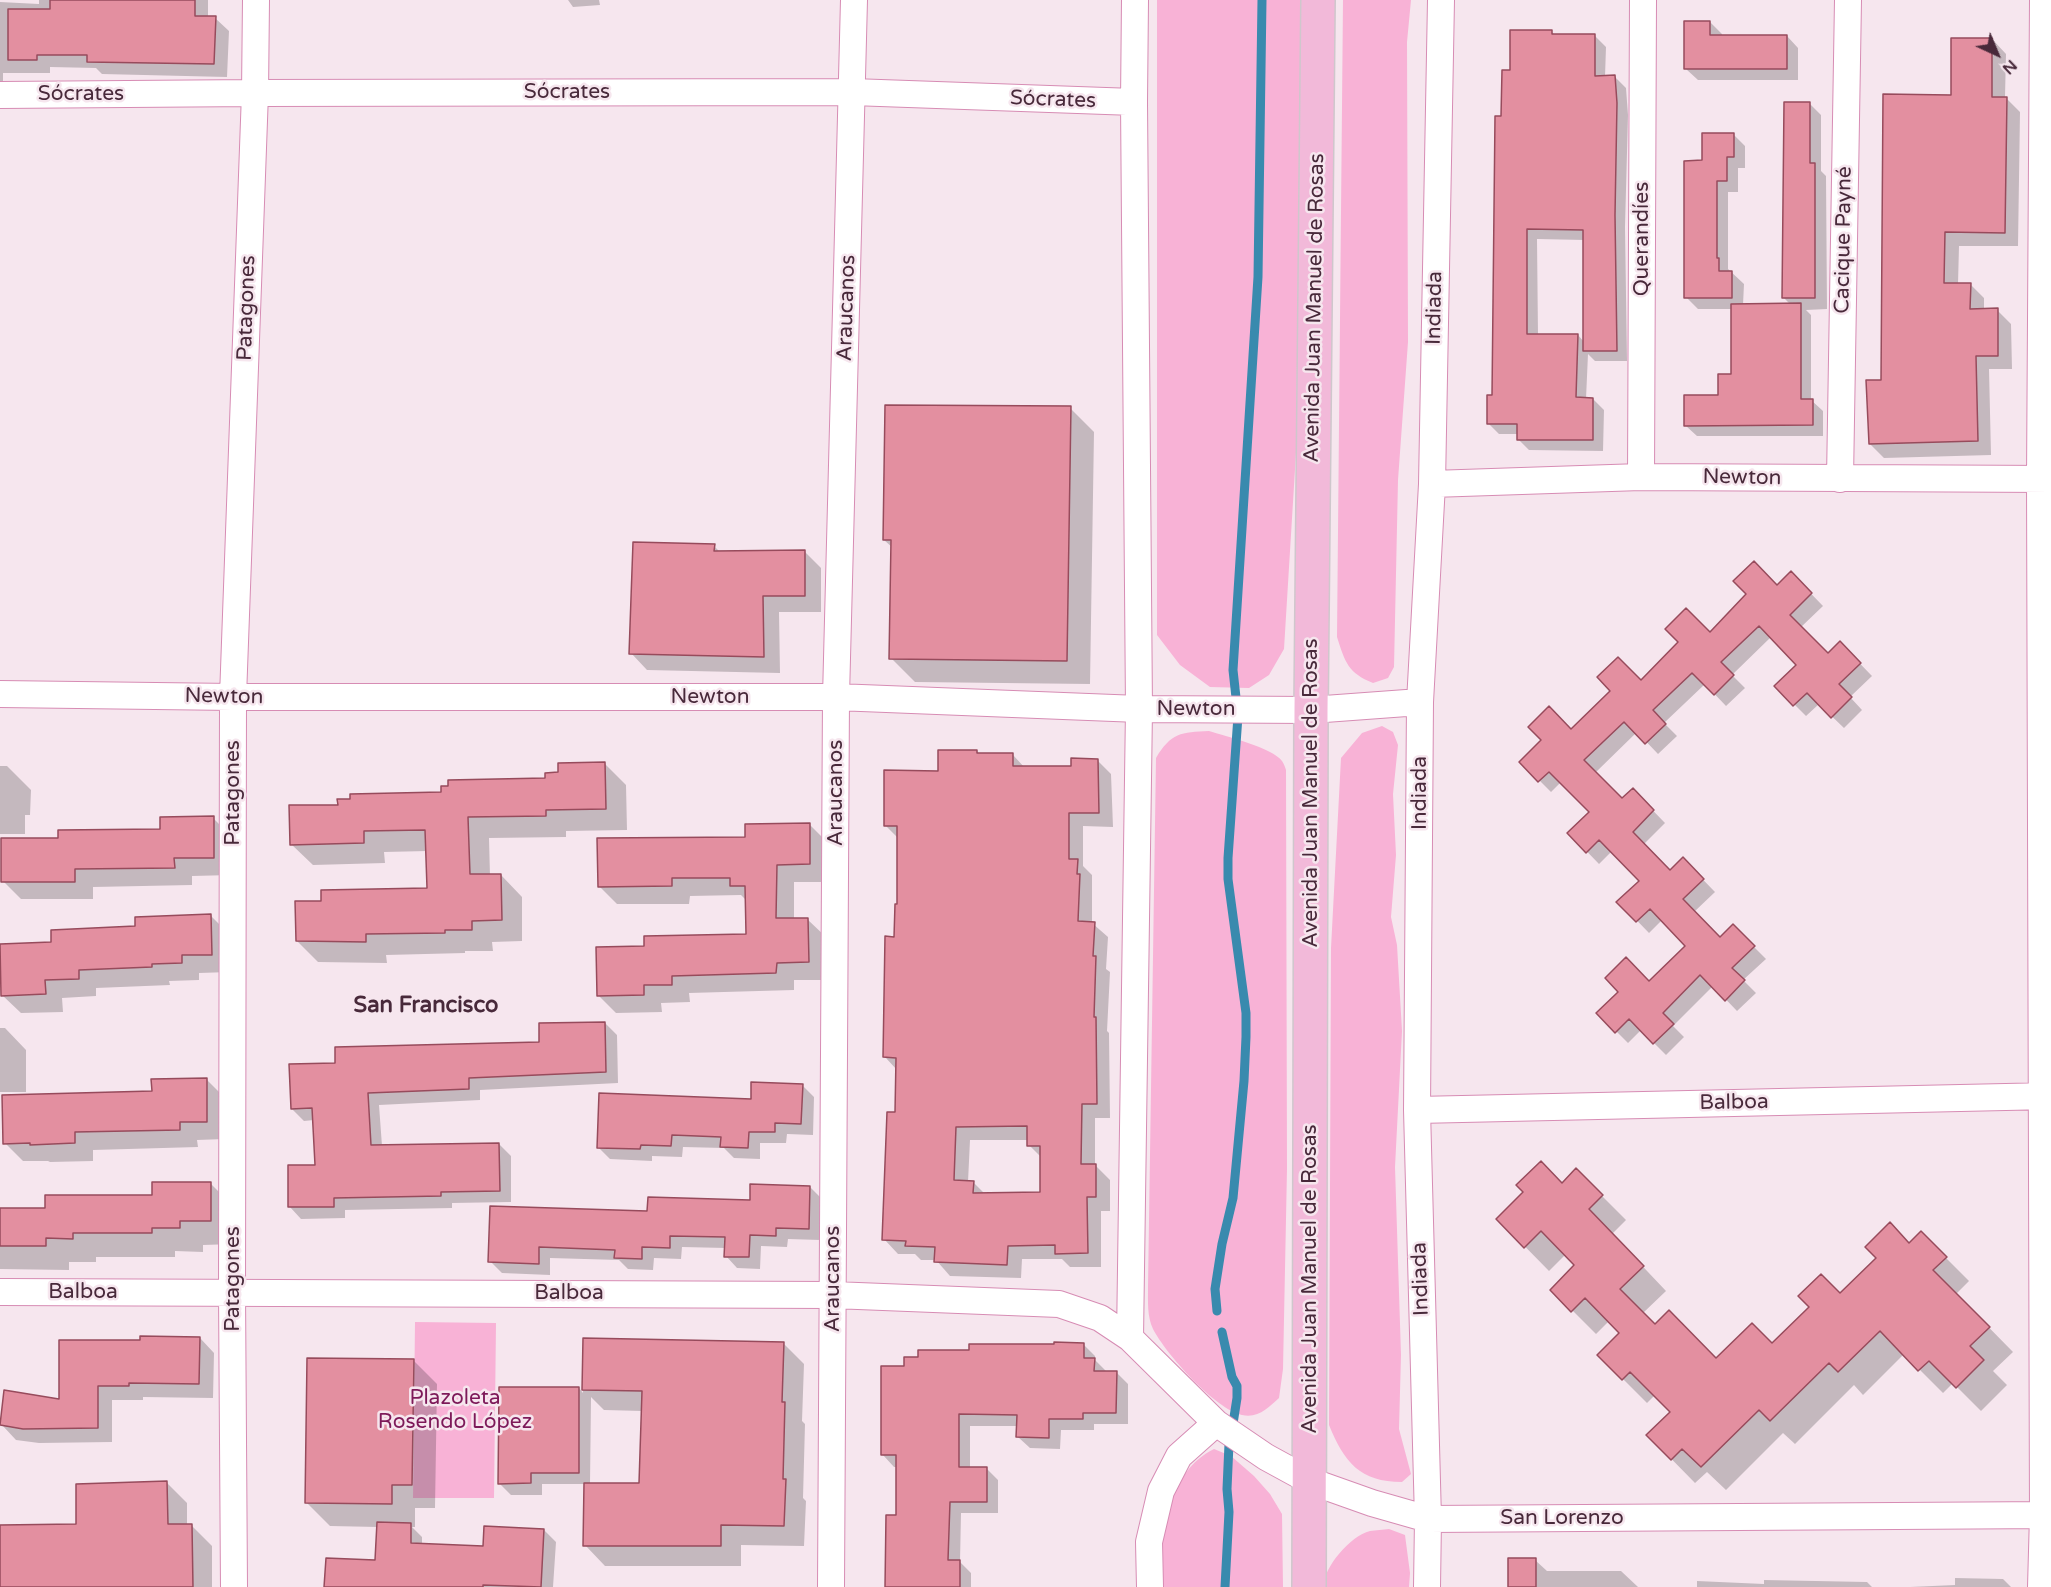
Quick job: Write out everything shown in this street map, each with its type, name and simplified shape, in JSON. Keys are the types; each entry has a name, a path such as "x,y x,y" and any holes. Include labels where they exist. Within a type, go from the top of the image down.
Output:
{"main road":[{"name":"Avenida Juan Manuel de Rosas","path":"1309,1587 1311,710 1318,0"}],"street":[{"name":"Patagones","path":"234,1587 232,1292 234,697 255,93 256,0"},
{"name":"Araucanos","path":"831,1587 836,697 854,0"},
{"path":"1130,1338 1139,709 1135,0"},
{"name":"Indiada","path":"1427,1587 1428,1520 1417,1110 1420,702 1432,484 1441,0"},
{"name":"Querandíes","path":"1641,477 1643,0"},
{"name":"Cacique Payné","path":"1840,479 1848,0"},
{"path":"2041,1587 2047,1515 2043,0"},
{"name":"Sócrates","path":"0,95 852,93 1134,102"},
{"name":"Newton","path":"1432,484 1641,477 2045,479"},
{"name":"Newton","path":"0,694 234,697 836,697 1139,709 1311,710 1420,702"},
{"name":"Balboa","path":"1417,1110 2046,1096"},
{"name":"Balboa","path":"0,1292 833,1294 1059,1304 1100,1318 1130,1338"},
{"name":"San Lorenzo","path":"1130,1338 1216,1423 1266,1457 1310,1481 1428,1520 2047,1515"},
{"path":"1150,1587 1149,1542 1161,1491 1179,1456 1216,1423"}],"green space":[{"path":"1157,0 1301,0 1296,453 1284,649 1269,675 1249,688 1210,687 1180,665 1157,635"},
{"path":"1343,0 1411,0 1407,42 1408,342 1398,480 1394,667 1388,678 1373,683 1358,675 1349,666 1337,637"},
{"path":"1382,726 1393,732 1398,745 1393,794 1396,855 1391,917 1397,945 1402,1031 1395,1167 1401,1355 1399,1429 1411,1474 1402,1482 1375,1478 1355,1467 1341,1450 1329,1425 1331,948 1341,758 1362,733"},
{"path":"1209,731 1248,743 1277,756 1286,770 1287,1169 1283,1369 1279,1398 1263,1411 1248,1416 1231,1411 1205,1392 1192,1379 1159,1340 1151,1324 1148,1309 1156,758 1172,739 1184,733"},
{"name":"Plazoleta Rosendo López","path":"415,1322 496,1323 494,1498 413,1498"},
{"path":"1214,1449 1231,1456 1254,1476 1270,1494 1282,1514 1283,1587 1158,1587 1162,1542 1170,1505 1186,1472 1198,1459"},
{"path":"1389,1529 1405,1535 1410,1573 1409,1587 1323,1587 1324,1579 1333,1562 1354,1539 1370,1531"}],"building":[{"path":"50,0 195,0 195,16 216,16 214,64 87,62 87,55 37,55 37,60 8,60 8,9 50,9"},
{"path":"1684,21 1710,21 1710,35 1787,35 1787,69 1684,69"},
{"path":"1510,30 1552,30 1552,34 1595,34 1595,76 1615,75 1617,351 1583,351 1583,230 1527,229 1527,334 1578,334 1576,397 1593,398 1593,440 1517,440 1517,424 1487,424 1487,395 1492,395 1495,116 1501,116 1502,70 1510,70"},
{"path":"1951,38 1992,38 1992,97 2007,97 2005,233 1945,232 1944,283 1971,283 1970,309 1998,308 1998,356 1976,356 1978,441 1869,444 1866,380 1881,380 1883,94 1951,95"},
{"path":"1784,102 1810,102 1810,163 1815,163 1815,298 1782,298"},
{"path":"1702,133 1734,133 1734,157 1727,157 1727,181 1717,181 1717,258 1719,258 1719,271 1732,271 1732,298 1684,298 1684,161 1702,160"},
{"path":"1801,303 1801,399 1813,399 1813,425 1684,426 1684,395 1718,395 1718,374 1731,374 1731,304"},
{"path":"885,405 1071,406 1067,661 889,659 891,540 883,540"},
{"path":"633,542 715,544 714,551 805,550 805,596 763,596 764,657 629,654"},
{"path":"1754,561 1777,585 1791,571 1812,593 1790,615 1828,653 1840,641 1861,663 1839,684 1852,697 1831,718 1807,693 1793,706 1774,686 1796,665 1759,626 1721,662 1734,675 1714,695 1692,673 1653,710 1666,724 1645,744 1624,722 1584,760 1622,798 1633,788 1654,810 1633,832 1670,870 1683,857 1704,879 1683,899 1720,937 1733,924 1755,946 1732,968 1745,980 1725,1001 1700,975 1663,1013 1674,1024 1653,1044 1629,1019 1615,1033 1596,1013 1618,992 1605,978 1626,957 1649,981 1685,946 1650,909 1636,922 1616,902 1639,881 1599,840 1586,853 1567,833 1589,812 1549,772 1538,782 1519,762 1541,740 1528,727 1549,706 1571,729 1610,691 1597,677 1618,657 1641,680 1678,642 1665,629 1686,608 1710,632 1746,594 1733,581"},
{"path":"938,750 1013,753 1013,766 1071,766 1071,758 1098,759 1099,813 1069,813 1069,859 1078,859 1077,874 1080,874 1078,921 1095,922 1093,956 1096,956 1094,1017 1096,1017 1097,1104 1082,1104 1081,1164 1096,1164 1096,1197 1087,1197 1088,1253 1055,1254 1055,1245 1008,1246 1007,1265 934,1262 935,1247 905,1246 906,1241 882,1240 887,1112 895,1112 896,1058 883,1057 885,936 894,937 895,904 897,904 897,826 884,826 884,770 938,771","holes":["1027,1126 1027,1146 1040,1146 1040,1192 973,1193 974,1181 954,1180 956,1127"]},
{"path":"605,762 606,809 546,810 546,816 468,817 470,874 501,874 502,920 472,921 472,930 445,930 445,933 366,934 366,942 296,941 295,901 321,901 321,890 427,888 425,830 364,831 364,843 290,845 289,805 338,805 337,799 350,799 350,794 441,792 441,786 448,786 448,780 545,778 545,773 558,772 558,763"},
{"path":"214,816 214,858 174,858 175,868 75,869 75,882 1,882 1,838 58,838 58,830 160,829 160,817"},
{"path":"810,823 810,864 777,865 776,918 808,918 809,962 777,963 776,973 672,976 672,985 644,985 644,995 597,996 596,947 644,946 644,936 746,934 745,886 730,886 730,878 672,878 672,886 598,887 597,838 745,837 745,824"},
{"path":"211,914 212,955 182,955 182,963 152,964 152,967 79,970 79,979 45,980 46,994 1,996 0,944 51,942 51,930 135,926 135,917"},
{"path":"605,1022 606,1072 469,1078 469,1089 368,1093 371,1145 499,1143 500,1191 441,1192 441,1196 334,1198 334,1207 288,1207 288,1165 315,1165 312,1108 291,1109 289,1064 335,1063 335,1047 539,1042 539,1023"},
{"path":"207,1078 207,1122 180,1122 180,1130 75,1132 75,1143 3,1144 2,1095 152,1091 151,1079"},
{"path":"751,1082 803,1084 801,1124 775,1123 775,1132 749,1132 748,1148 720,1147 721,1137 672,1135 671,1146 641,1145 640,1149 597,1148 599,1093 751,1099"},
{"path":"1541,1161 1562,1183 1576,1168 1603,1195 1589,1209 1644,1266 1620,1289 1655,1324 1669,1310 1716,1358 1752,1323 1772,1343 1809,1307 1798,1296 1821,1274 1840,1293 1876,1258 1865,1247 1890,1222 1909,1243 1921,1231 1947,1257 1933,1270 1990,1327 1970,1346 1984,1360 1956,1388 1929,1361 1918,1371 1880,1331 1838,1372 1829,1363 1770,1421 1759,1410 1701,1467 1682,1449 1671,1460 1646,1435 1670,1412 1630,1372 1622,1380 1597,1355 1619,1333 1585,1298 1571,1312 1550,1290 1574,1265 1541,1231 1524,1248 1496,1219 1523,1192 1516,1185"},
{"path":"152,1182 211,1182 211,1221 180,1221 180,1228 152,1228 152,1233 73,1233 73,1239 46,1238 46,1246 0,1246 0,1208 45,1208 45,1195 152,1195"},
{"path":"750,1184 810,1186 809,1229 776,1228 776,1236 750,1235 749,1257 724,1257 725,1237 670,1236 670,1248 642,1247 642,1259 614,1258 615,1250 539,1247 539,1264 488,1262 490,1206 647,1211 648,1197 750,1200"},
{"path":"140,1336 200,1337 199,1384 129,1383 129,1386 98,1386 98,1428 23,1429 0,1425 4,1390 59,1399 59,1340 140,1340"},
{"path":"583,1338 784,1342 783,1479 786,1479 784,1526 721,1525 721,1546 583,1546 584,1483 639,1483 642,1391 582,1390"},
{"path":"1054,1342 1084,1343 1084,1358 1095,1358 1094,1371 1117,1371 1116,1413 1083,1413 1083,1419 1049,1419 1049,1438 1016,1437 1017,1415 959,1414 959,1467 987,1467 987,1502 950,1502 948,1560 960,1560 960,1587 885,1587 886,1515 896,1515 896,1455 881,1455 881,1366 904,1366 904,1357 918,1357 918,1350 969,1350 969,1344 1054,1344"},
{"path":"307,1358 414,1359 412,1485 392,1485 392,1504 305,1503"},
{"path":"499,1387 579,1387 579,1473 531,1473 531,1483 498,1484"},
{"path":"167,1481 168,1524 192,1524 193,1587 0,1587 0,1525 76,1524 76,1484"},
{"path":"377,1522 411,1523 411,1543 483,1546 484,1526 544,1529 541,1587 483,1585 483,1587 324,1587 326,1558 375,1560"},
{"path":"1508,1558 1536,1558 1536,1587 1508,1587"}],"waterway":[{"path":"1217,1311 1215,1289 1222,1244 1233,1198 1246,1037 1246,1013 1228,879 1228,858 1238,716 1233,670 1258,277 1262,0"},
{"path":"1222,1332 1232,1377 1237,1386 1232,1430"},
{"path":"1225,1587 1229,1512 1227,1489 1229,1444"}],"district":[{"name":"San Francisco","path":"426,1006"}]}
